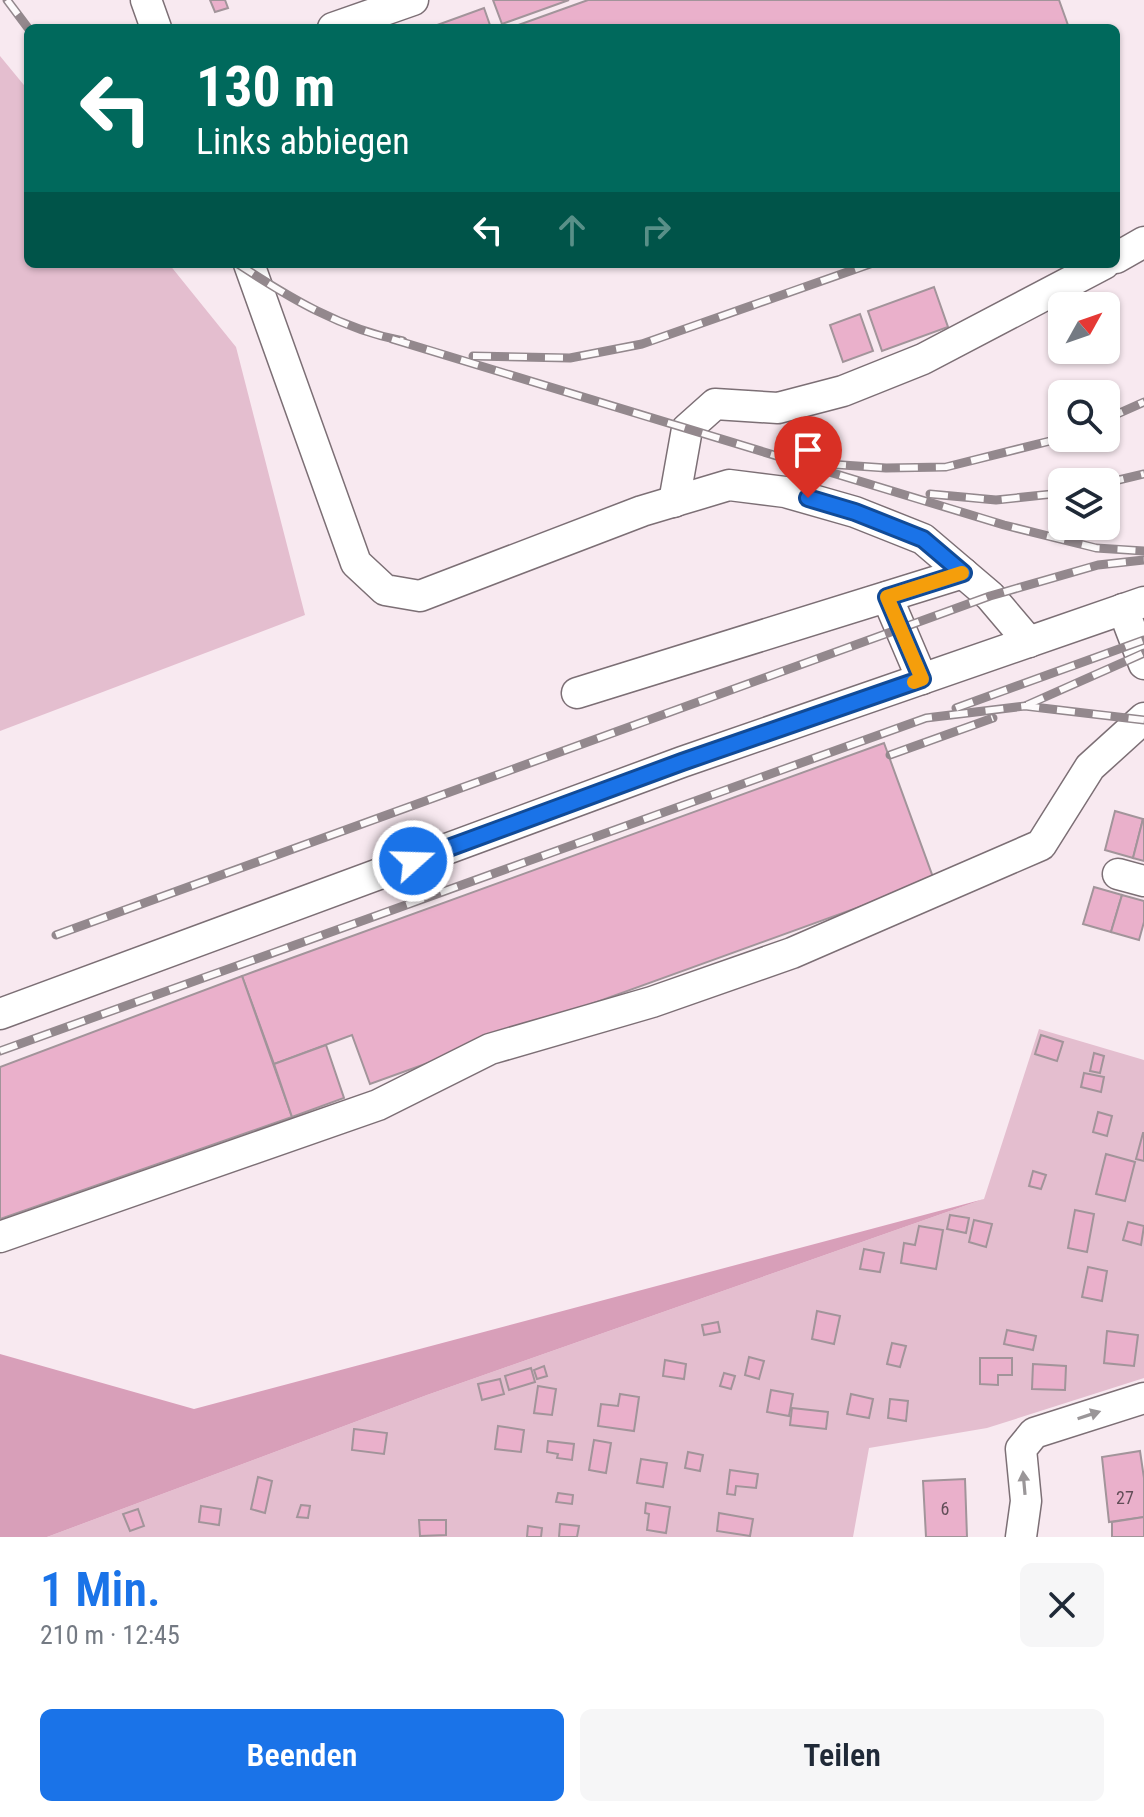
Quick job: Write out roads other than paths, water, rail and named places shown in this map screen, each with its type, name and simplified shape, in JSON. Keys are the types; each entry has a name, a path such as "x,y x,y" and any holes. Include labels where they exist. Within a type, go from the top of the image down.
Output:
{"street":[{"path":"146,0 155,24"},
{"path":"344,24 413,0"},
{"path":"1120,256 1144,242"},
{"path":"250,268 356,563 385,590 420,596 674,502 729,485 785,492 855,512 923,539 990,596 1029,642"},
{"path":"674,502 687,429 715,404 778,408 843,391 923,359 1096,268"},
{"path":"577,693 963,573"},
{"path":"887,597 922,679"},
{"path":"0,1014 682,762 1134,606 1144,664"},
{"path":"0,1237 378,1105 490,1049 652,1002 792,953 1041,845 1090,767 1138,730"},
{"path":"1021,1537 1026,1501 1021,1449 1034,1433 1144,1398"}],"railway":[{"path":"7,0 25,24"},
{"path":"245,268 337,320 403,341"},
{"path":"473,356 570,358 642,344 859,268"},
{"path":"392,339 1004,525 1096,548 1144,551"},
{"path":"1120,413 1144,402"},
{"path":"828,464 886,468 946,467 1048,442"},
{"path":"1120,480 1144,474"},
{"path":"930,494 996,500 1048,494"},
{"path":"56,935 990,596 1098,565 1144,560"},
{"path":"956,708 1144,640"},
{"path":"1027,705 1144,653"},
{"path":"0,1051 926,718 1025,706 1144,720"},
{"path":"890,755 993,718"}]}
